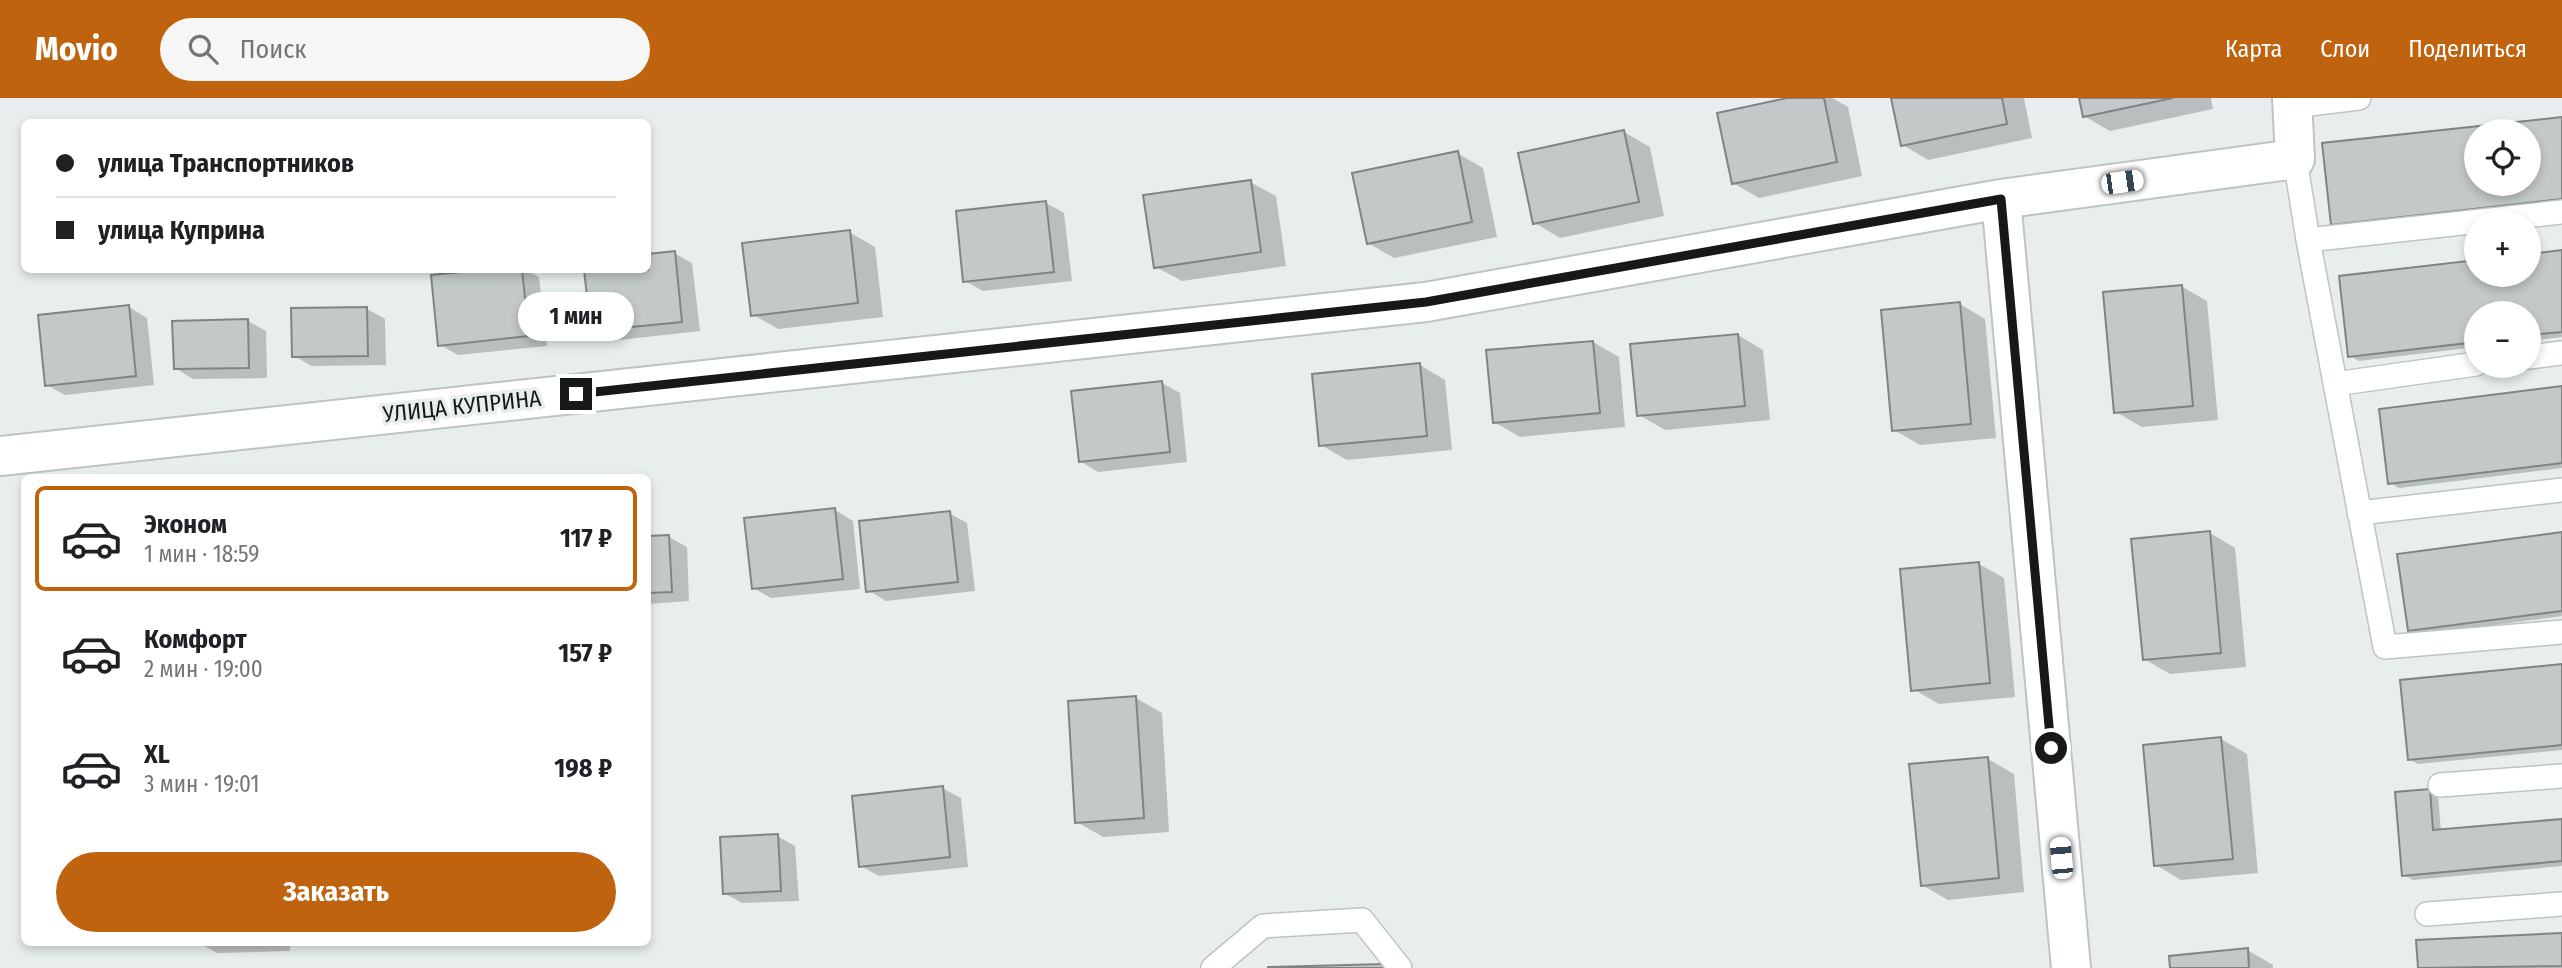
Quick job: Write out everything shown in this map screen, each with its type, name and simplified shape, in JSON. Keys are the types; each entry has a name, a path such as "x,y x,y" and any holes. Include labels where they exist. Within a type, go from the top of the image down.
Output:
{"street":[{"path":"2292,102 2295,159"},
{"name":"УЛИЦА КУПРИНА","path":"0,456 1426,302 2001,199 2295,159"},
{"path":"2001,199 2071,968"}],"lane":[{"path":"2292,102 2358,98"},
{"path":"2295,159 2385,648 2562,632"},
{"path":"2308,240 2562,212"},
{"path":"2541,356 2562,353"},
{"path":"2335,384 2464,366"},
{"path":"2359,513 2562,490"},
{"path":"2440,785 2562,776"},
{"path":"2427,914 2562,904"},
{"path":"1213,968 1263,926 1362,920 1400,968"}],"building":[{"path":"1787,98 1824,98 1837,162 1732,184 1717,113"},
{"path":"1891,98 2002,98 2007,124 1901,146"},
{"path":"2079,98 2173,98 2083,117"},
{"path":"2562,117 2562,199 2331,225 2322,143 2464,128 2464,196 2541,196 2541,119"},
{"path":"1624,130 1639,202 1533,224 1518,153"},
{"path":"1458,151 1472,222 1367,244 1352,173"},
{"path":"1251,180 1261,252 1154,268 1143,195"},
{"path":"1046,201 1054,272 963,282 956,211"},
{"path":"850,230 858,303 751,316 742,243"},
{"path":"2562,250 2562,332 2541,334 2541,301 2464,301 2464,343 2348,357 2339,276 2464,261 2464,287 2541,287 2541,253"},
{"path":"675,251 682,322 591,331 584,273 651,273 651,254"},
{"path":"522,273 529,336 438,346 431,275"},
{"path":"2182,285 2193,406 2114,413 2103,292"},
{"path":"1960,302 1971,424 1892,431 1881,310"},
{"path":"129,305 136,376 45,386 38,315"},
{"path":"367,307 368,356 292,357 291,308"},
{"path":"248,319 249,368 174,369 172,321"},
{"path":"1738,334 1745,406 1637,416 1630,344"},
{"path":"1593,341 1600,413 1493,423 1486,350"},
{"path":"1420,363 1427,436 1319,446 1312,374"},
{"path":"1162,381 1170,452 1079,462 1071,391"},
{"path":"2562,386 2562,463 2388,484 2379,409"},
{"path":"835,508 843,579 752,589 744,518"},
{"path":"950,511 958,582 866,592 859,521"},
{"path":"2210,531 2221,653 2143,660 2131,539"},
{"path":"2562,532 2562,611 2408,631 2397,554"},
{"path":"669,535 672,592 651,593 651,536"},
{"path":"1979,562 1990,683 1911,691 1900,569"},
{"path":"2562,664 2562,745 2408,760 2400,680"},
{"path":"1136,696 1144,818 1075,823 1068,701"},
{"path":"2221,737 2233,859 2154,866 2143,745"},
{"path":"1988,757 1999,878 1921,886 1909,764"},
{"path":"943,786 950,857 859,867 852,796"},
{"path":"2430,789 2433,830 2562,819 2562,861 2402,876 2395,792"},
{"path":"778,834 781,891 723,894 720,837"},
{"path":"2562,933 2562,966 2418,968 2416,940"},
{"path":"2248,948 2249,968 2170,968 2169,956"},
{"path":"1384,964 1384,968 1268,968 1268,967"}],"route":[{"path":"576,394 1426,302 2001,199 2051,748"}]}
